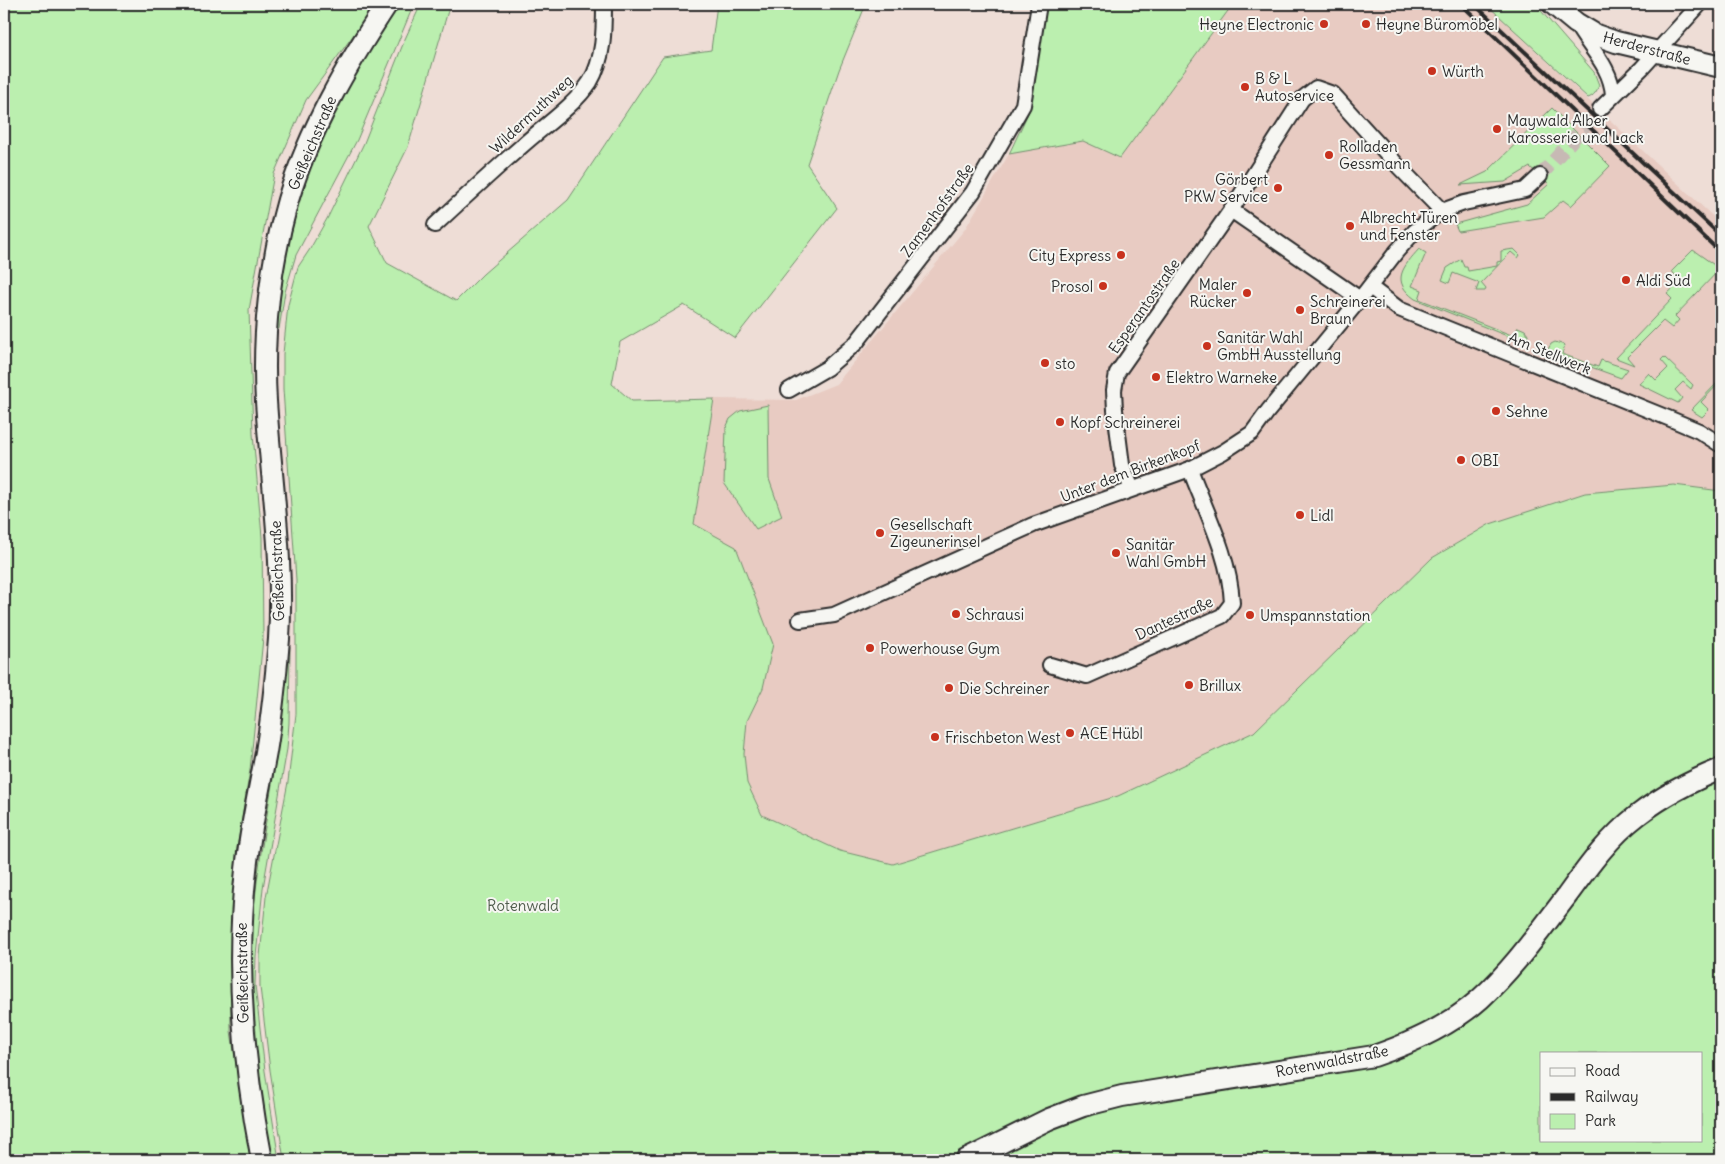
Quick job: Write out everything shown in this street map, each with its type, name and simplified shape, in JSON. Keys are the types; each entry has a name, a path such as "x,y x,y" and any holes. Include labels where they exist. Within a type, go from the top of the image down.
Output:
{"main road":[{"name":"Geißeichstraße","path":"262,1160 243,1034 241,918 246,866 275,686 279,638 280,597 278,558 266,398 266,337 270,289 288,201 319,120 344,73 387,4"},
{"name":"Herderstraße","path":"1554,4 1576,23 1596,35 1616,42 1721,67"},
{"path":"1692,61 1700,70 1721,78"},
{"name":"Rotenwaldstraße","path":"966,1160 1048,1119 1083,1106 1122,1096 1374,1056 1403,1046 1436,1030 1460,1015 1480,999 1501,978 1519,958 1597,856 1621,830 1638,815 1678,788 1721,769"}],"street":[{"name":"Wildermuthweg","path":"435,225 577,98 590,82 597,67 602,48 604,4"},
{"name":"Zamenhofstraße","path":"789,390 827,368 856,343 973,192 1023,105 1039,4"},
{"path":"1600,109 1642,68 1700,4"},
{"path":"1576,23 1584,40 1604,64 1614,94"},
{"name":"Esperantostraße","path":"1132,489 1122,465 1116,419 1114,390 1117,373 1231,210 1302,99 1316,88 1333,94 1442,211"},
{"name":"Unter dem Birkenkopf","path":"800,620 834,615 1032,525 1190,469 1223,452 1252,433 1414,231 1442,211 1464,203 1524,190 1540,176"},
{"path":"1231,210 1360,299"},
{"name":"Am Stellwerk","path":"1370,287 1399,309 1699,431 1721,445"},
{"name":"Dantestraße","path":"1050,665 1087,676 1222,616 1232,603 1231,585 1224,558 1190,469"}],"shaded area":[{"path":"1233,4 1486,4 1721,224 1721,491 1674,485 1585,493 1490,524 1432,558 1254,732 1118,796 893,864 840,851 762,815 747,783 744,754 747,720 763,688 694,525 714,399 796,400 836,384 965,229 1009,154 1083,141 1120,158"}],"green space":[{"path":"4,4 376,4 306,100 274,174 249,310 253,434 262,537 263,638 250,770 236,854 230,956 231,1031 250,1160 4,1160"},
{"path":"399,4 414,4 357,140 296,255 285,292 279,329 277,329 284,273 295,217 322,137 334,112"},
{"name":"Rotenwald","path":"421,4 450,4 408,147 369,226 387,263 456,301 483,274 568,200 663,57 711,50 717,4 866,4 839,70 807,164 837,208 735,338 684,305 620,342 612,384 632,401 714,399 694,524 736,547 773,644 763,688 747,721 744,754 747,783 762,815 840,851 893,864 1118,796 1254,732 1432,558 1490,524 1585,493 1674,485 1721,491 1721,1160 284,1160 270,1070 260,987 260,956 266,897 288,782 296,714 296,580 283,389 283,354 288,305 298,267 328,217 364,143 405,39"},
{"path":"1046,4 1233,4 1120,158 1083,141 1009,154 1030,109"},
{"path":"1486,4 1535,4 1594,72 1599,85 1595,93 1588,98"},
{"path":"1552,108 1610,166 1571,206 1563,200 1544,217 1458,231 1455,224 1527,204 1549,184 1530,167 1505,182 1460,185 1487,172"},
{"path":"1419,249 1426,253 1412,286 1422,290 1419,299 1514,336 1518,327 1525,330 1528,334 1527,344 1415,299 1407,292 1401,280 1402,274 1408,262"},
{"path":"1514,249 1520,255 1518,258 1511,252 1481,283 1486,289 1485,291 1476,291 1479,283 1453,273 1449,283 1442,280 1447,268 1461,259 1468,271 1497,266 1497,262 1501,261 1501,251"},
{"path":"1693,250 1720,269 1675,316 1679,320 1672,328 1663,321 1627,357 1634,365 1616,358 1672,299 1667,294 1680,282 1672,271"},
{"path":"1555,342 1565,345 1562,354 1598,367 1601,360 1628,369 1621,378 1547,351 1551,344"},
{"path":"1664,357 1693,385 1691,389 1683,382 1675,390 1682,398 1678,403 1639,384 1649,373 1656,380 1668,368 1661,360"},
{"path":"1721,379 1701,402 1709,410 1702,417 1691,410"},
{"path":"768,405 769,479 782,516 756,529 724,483 726,428 730,419 740,411"},
{"path":"288,646 290,647 287,749 263,888 255,985 265,1071 279,1160 273,1160 255,1046 252,1018 251,960 254,904 282,717"}],"tunnel":[{"path":"1540,176 1600,109"}],"railway":[{"path":"1461,4 1721,253"},
{"path":"1474,4 1721,236"}],"place":[{"name":"Heyne Electronic","path":"1324,24"},
{"name":"Heyne Büromöbel","path":"1366,24"},
{"name":"Würth","path":"1432,71"},
{"name":"B & L Autoservice","path":"1245,87"},
{"name":"Maywald Alber Karosserie und Lack","path":"1497,129"},
{"name":"Rolladen Gessmann","path":"1329,155"},
{"name":"Görbert PKW Service","path":"1278,188"},
{"name":"Albrecht Türen und Fenster","path":"1350,226"},
{"name":"City Express","path":"1121,255"},
{"name":"Aldi Süd","path":"1626,280"},
{"name":"Prosol","path":"1103,286"},
{"name":"Maler Rücker","path":"1247,293"},
{"name":"Schreinerei Braun","path":"1300,310"},
{"name":"Sanitär Wahl GmbH Ausstellung","path":"1207,346"},
{"name":"sto","path":"1045,363"},
{"name":"Elektro Warneke","path":"1156,377"},
{"name":"Sehne","path":"1496,411"},
{"name":"Kopf Schreinerei","path":"1060,422"},
{"name":"OBI","path":"1461,460"},
{"name":"Lidl","path":"1300,515"},
{"name":"Gesellschaft Zigeunerinsel","path":"880,533"},
{"name":"Sanitär Wahl GmbH","path":"1116,553"},
{"name":"Schrausi","path":"956,614"},
{"name":"Umspannstation","path":"1250,615"},
{"name":"Powerhouse Gym","path":"870,648"},
{"name":"Brillux","path":"1189,685"},
{"name":"Die Schreiner","path":"949,688"},
{"name":"ACE Hübl","path":"1070,733"},
{"name":"Frischbeton West","path":"935,737"}]}
